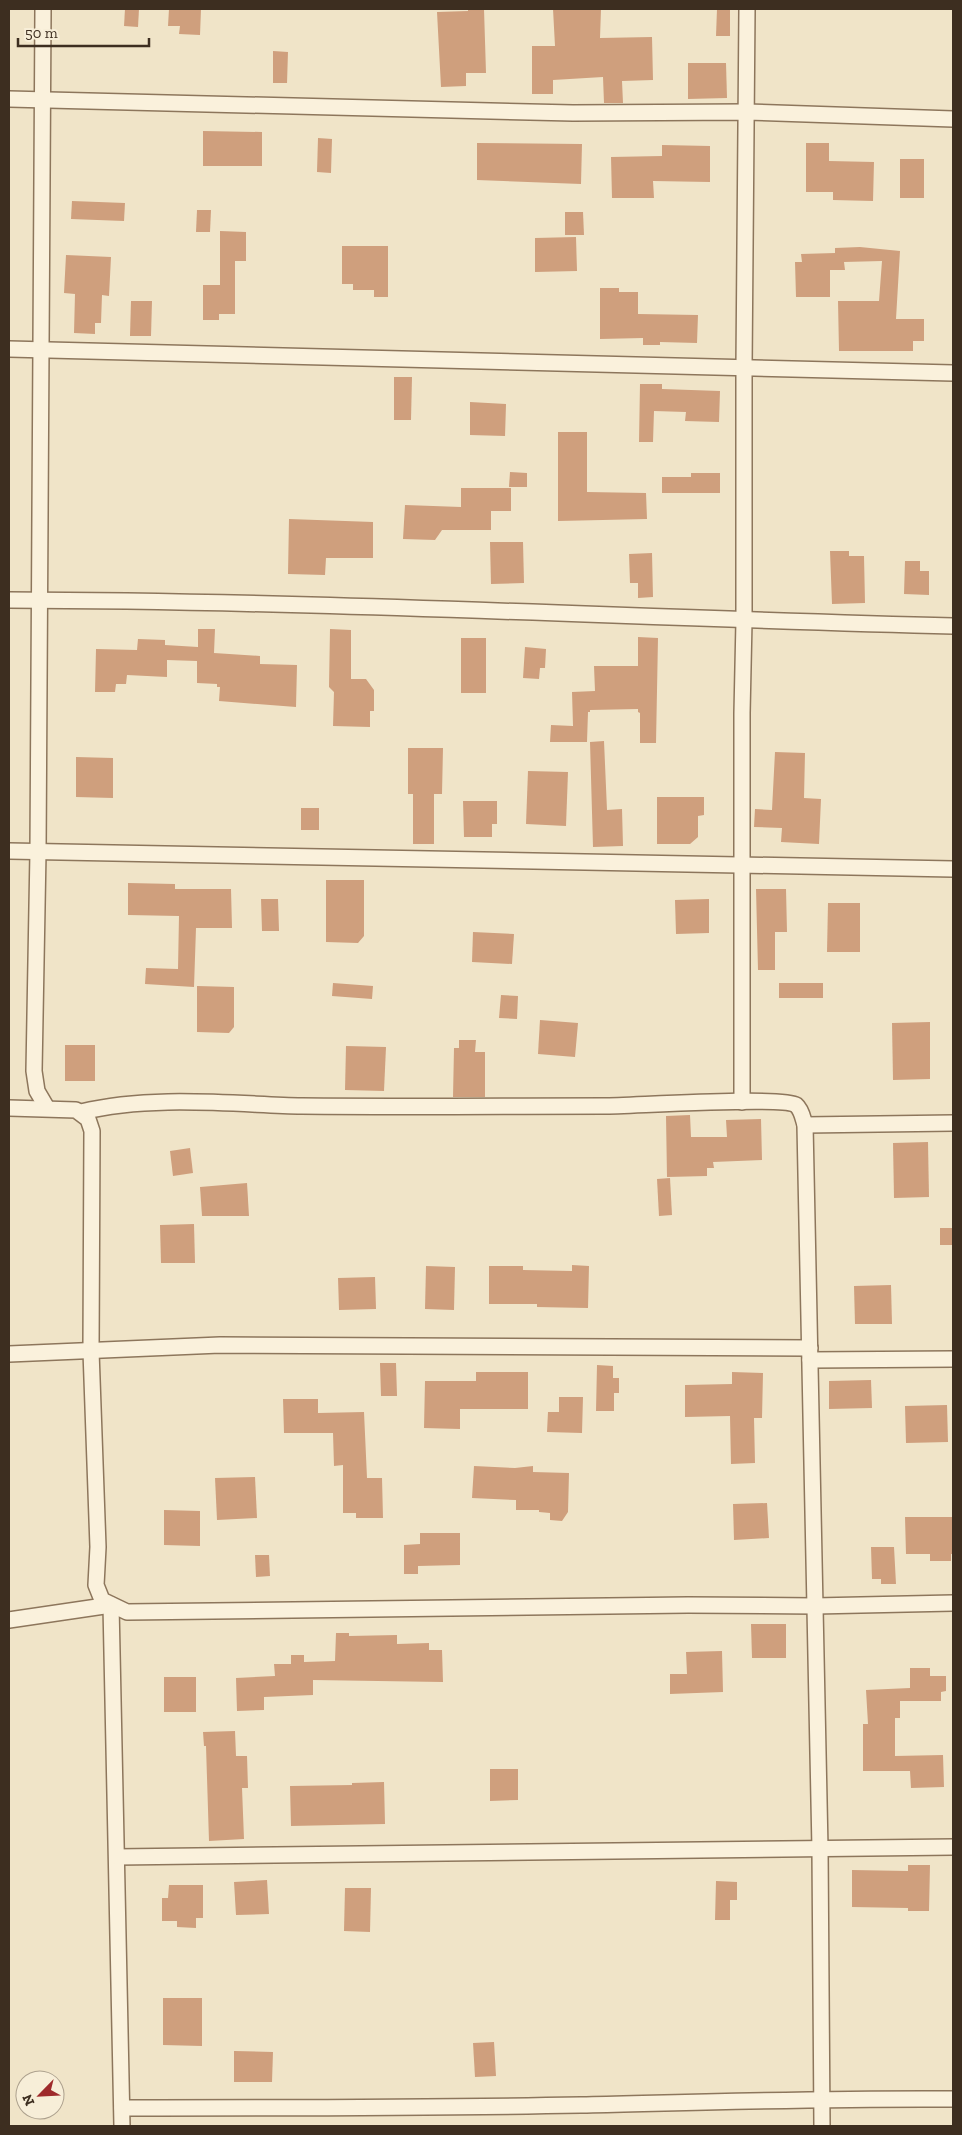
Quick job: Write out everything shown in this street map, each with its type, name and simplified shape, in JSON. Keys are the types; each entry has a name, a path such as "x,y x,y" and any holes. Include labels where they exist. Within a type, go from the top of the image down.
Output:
{"street":[{"path":"43,9 38,852 34,1071 37,1091 47,1108"},
{"path":"742,1102 742,713 747,9"},
{"path":"9,99 573,113 746,112 953,119"},
{"path":"9,350 953,373"},
{"path":"9,600 467,609 744,621 953,626"},
{"path":"9,851 742,867 953,869"},
{"path":"80,1112 103,1106 172,1102 424,1108 614,1106 742,1102 787,1102 796,1105 802,1114 805,1125 820,1849 822,2126"},
{"path":"9,1108 67,1108 80,1112 88,1119 92,1131 91,1351 98,1547 96,1585 102,1600 111,1605 127,1612 688,1604 815,1606 953,1604"},
{"path":"805,1125 953,1124"},
{"path":"9,1354 220,1345 810,1354 953,1359"},
{"path":"9,1620 111,1605"},
{"path":"111,1605 122,2126"},
{"path":"117,1857 953,1847"},
{"path":"122,2108 580,2105 822,2098 953,2099"}],"building":[{"path":"125,9 139,9 138,27 124,26"},
{"path":"169,9 201,9 200,35 179,34 180,26 168,26"},
{"path":"468,9 484,9 486,73 466,73 466,86 441,87 437,12 468,11"},
{"path":"553,9 601,9 600,38 652,37 653,80 622,81 623,103 604,103 603,77 553,80 553,94 532,94 532,46 555,46"},
{"path":"717,9 730,9 730,36 716,36"},
{"path":"273,51 288,52 287,83 273,83"},
{"path":"688,63 726,63 727,98 688,99"},
{"path":"203,131 262,132 262,166 203,166"},
{"path":"318,138 332,139 331,173 317,172"},
{"path":"477,143 582,144 581,184 477,180"},
{"path":"806,143 829,143 829,161 874,162 873,201 833,200 833,192 806,192"},
{"path":"662,145 710,146 710,182 653,181 654,198 612,198 611,157 662,156"},
{"path":"900,159 924,159 924,198 900,198"},
{"path":"72,201 125,203 124,221 71,219"},
{"path":"197,210 211,210 210,232 196,232"},
{"path":"565,212 583,212 584,235 565,235"},
{"path":"220,231 246,232 246,261 235,261 235,314 219,314 219,320 203,320 203,285 220,285"},
{"path":"576,237 577,271 535,272 535,238"},
{"path":"342,246 388,246 388,297 374,297 374,290 353,290 353,284 342,284"},
{"path":"860,247 900,251 896,319 924,319 924,341 913,341 913,351 839,351 838,301 879,301 882,261 844,262 845,270 830,270 830,297 796,297 795,262 802,262 801,254 835,253 835,248"},
{"path":"66,255 111,257 109,296 102,295 101,323 95,323 95,334 74,333 75,294 64,293"},
{"path":"600,288 619,288 619,292 638,292 638,314 698,315 697,343 660,342 660,345 643,345 643,338 600,339"},
{"path":"131,301 152,301 151,336 130,336"},
{"path":"394,377 412,377 411,420 394,420"},
{"path":"640,384 662,384 662,389 720,391 719,422 685,421 686,412 654,411 653,442 639,442"},
{"path":"470,402 506,404 505,436 470,435"},
{"path":"558,432 587,432 587,492 646,493 647,519 558,521"},
{"path":"510,472 527,473 527,487 509,487"},
{"path":"691,473 720,473 720,493 662,493 662,477 691,477"},
{"path":"461,488 511,488 511,511 491,511 491,530 442,530 435,540 403,539 405,505 461,507"},
{"path":"289,519 373,522 373,558 326,558 325,575 288,574"},
{"path":"490,542 523,542 524,583 491,584"},
{"path":"830,551 849,551 849,556 864,556 865,603 832,604"},
{"path":"652,553 653,597 638,598 638,583 630,583 629,554"},
{"path":"905,561 920,561 920,571 929,571 929,595 904,594"},
{"path":"198,629 215,629 214,653 260,656 260,664 297,665 296,707 219,701 220,687 217,687 217,684 197,683 197,661 167,660 167,677 127,675 126,684 116,684 115,692 95,692 96,649 137,650 138,639 165,640 165,645 198,647"},
{"path":"330,629 351,630 351,679 366,679 374,690 374,711 370,711 370,727 333,726 334,692 329,687"},
{"path":"638,637 658,638 656,743 640,743 640,713 638,709 590,710 588,712 587,742 550,742 551,725 573,726 572,692 595,691 594,666 638,666"},
{"path":"461,638 486,638 486,693 461,693"},
{"path":"525,647 546,649 545,668 540,668 539,679 523,678"},
{"path":"604,741 607,810 622,809 623,846 593,847 590,742"},
{"path":"408,748 443,748 442,794 434,794 434,844 413,844 413,794 408,794"},
{"path":"775,752 805,753 804,798 821,799 819,844 781,842 782,828 754,827 755,809 772,810"},
{"path":"76,757 113,758 113,798 76,797"},
{"path":"528,771 568,772 566,826 526,824"},
{"path":"657,797 704,797 704,815 698,816 698,837 690,844 657,844"},
{"path":"463,801 497,801 497,824 492,824 492,837 464,837"},
{"path":"301,808 319,808 319,830 301,830"},
{"path":"326,880 364,880 364,936 358,943 326,942"},
{"path":"128,883 175,884 175,889 231,889 232,928 196,928 194,987 145,984 146,968 178,969 179,916 128,915"},
{"path":"756,889 786,889 787,932 775,932 775,970 758,970"},
{"path":"261,899 278,899 279,931 262,931"},
{"path":"709,899 709,933 676,934 675,900"},
{"path":"828,903 860,903 860,952 827,952"},
{"path":"473,932 514,934 512,964 472,962"},
{"path":"333,983 373,986 372,999 332,996"},
{"path":"779,983 823,983 823,998 779,998"},
{"path":"197,986 234,987 234,1027 229,1033 197,1032"},
{"path":"501,995 518,996 517,1019 499,1018"},
{"path":"540,1020 578,1023 575,1057 538,1054"},
{"path":"930,1022 930,1079 893,1080 892,1023"},
{"path":"459,1040 476,1040 475,1052 485,1052 485,1097 453,1097 454,1048 459,1048"},
{"path":"65,1045 95,1045 95,1081 65,1081"},
{"path":"346,1046 386,1047 384,1091 345,1090"},
{"path":"690,1115 691,1137 727,1137 726,1120 761,1119 762,1160 713,1162 714,1168 707,1168 707,1176 667,1177 666,1116"},
{"path":"928,1142 929,1197 894,1198 893,1143"},
{"path":"190,1148 193,1173 173,1176 170,1151"},
{"path":"670,1178 672,1215 659,1216 657,1179"},
{"path":"247,1183 249,1216 202,1216 200,1187"},
{"path":"194,1224 195,1263 161,1263 160,1225"},
{"path":"940,1228 953,1228 953,1245 940,1245"},
{"path":"572,1265 589,1266 588,1308 537,1307 537,1304 489,1304 489,1266 523,1266 523,1270 572,1271"},
{"path":"426,1266 455,1267 454,1310 425,1309"},
{"path":"375,1277 376,1309 339,1310 338,1278"},
{"path":"891,1285 892,1324 855,1324 854,1286"},
{"path":"380,1363 396,1363 397,1396 381,1396"},
{"path":"597,1365 613,1366 613,1378 619,1378 619,1393 614,1393 614,1411 596,1411"},
{"path":"476,1372 528,1372 528,1409 460,1409 460,1429 424,1428 425,1381 476,1381"},
{"path":"732,1372 763,1373 762,1418 754,1418 755,1463 731,1464 730,1416 685,1417 685,1385 732,1384"},
{"path":"871,1380 872,1408 829,1409 829,1381"},
{"path":"559,1397 583,1397 582,1433 547,1432 548,1412 559,1412"},
{"path":"283,1399 318,1399 318,1413 364,1412 367,1478 382,1478 383,1518 356,1518 356,1513 343,1513 343,1465 334,1466 333,1433 284,1433"},
{"path":"947,1405 948,1442 906,1443 905,1406"},
{"path":"474,1466 515,1468 533,1466 533,1472 569,1473 568,1512 562,1521 550,1520 550,1513 539,1512 539,1510 516,1510 516,1500 472,1498"},
{"path":"255,1477 257,1518 217,1520 215,1478"},
{"path":"767,1503 769,1538 734,1540 733,1504"},
{"path":"164,1510 200,1511 200,1546 164,1545"},
{"path":"905,1517 953,1517 953,1554 951,1554 951,1561 930,1561 930,1554 906,1554"},
{"path":"420,1533 460,1533 460,1565 418,1566 418,1574 404,1574 404,1545 420,1544"},
{"path":"871,1547 894,1547 896,1584 881,1584 881,1579 872,1579"},
{"path":"255,1555 269,1555 270,1576 256,1577"},
{"path":"751,1624 786,1624 786,1658 752,1658"},
{"path":"336,1633 349,1633 349,1636 397,1635 397,1644 429,1643 429,1650 442,1650 443,1682 313,1680 313,1695 264,1697 264,1710 237,1711 236,1678 275,1676 274,1664 291,1664 291,1655 304,1655 304,1662 335,1661"},
{"path":"722,1651 723,1692 670,1694 670,1674 687,1674 686,1652"},
{"path":"910,1668 930,1668 930,1676 946,1676 946,1691 941,1692 941,1701 900,1701 900,1718 895,1718 895,1756 943,1755 944,1787 911,1788 910,1771 863,1771 863,1724 868,1724 866,1690 910,1688"},
{"path":"164,1677 196,1677 196,1712 164,1712"},
{"path":"235,1731 236,1756 247,1756 248,1788 242,1788 244,1839 209,1841 206,1746 204,1746 203,1732"},
{"path":"490,1769 518,1769 518,1800 490,1801"},
{"path":"384,1782 385,1824 291,1826 290,1786 352,1785 352,1783"},
{"path":"908,1865 930,1865 929,1911 908,1911 908,1908 852,1907 852,1870 908,1871"},
{"path":"267,1880 269,1914 236,1915 234,1882"},
{"path":"716,1881 737,1882 737,1900 730,1900 730,1920 715,1920"},
{"path":"169,1885 203,1885 203,1918 196,1918 196,1928 177,1927 177,1921 162,1921 162,1898 168,1898"},
{"path":"345,1888 371,1888 370,1932 344,1931"},
{"path":"163,1998 202,1998 202,2046 163,2045"},
{"path":"494,2042 496,2076 475,2077 473,2043"},
{"path":"234,2051 273,2052 272,2082 234,2082"}]}
